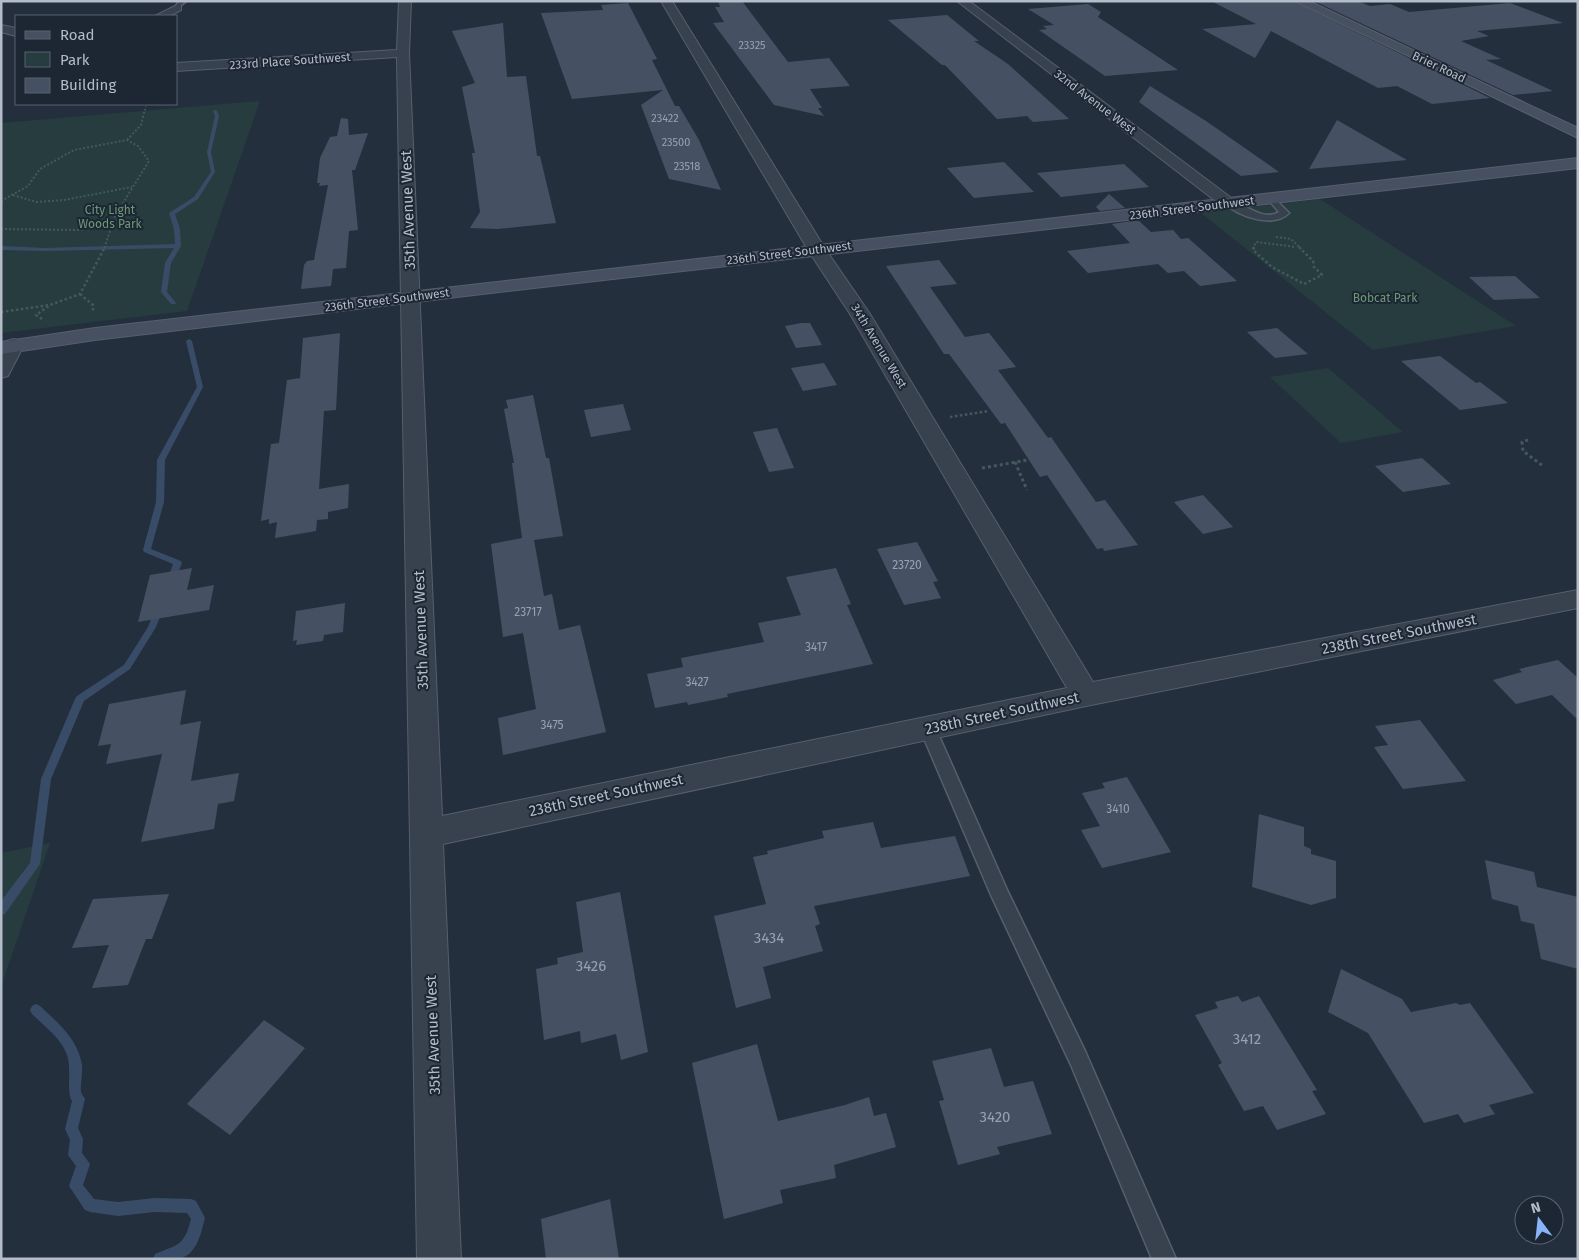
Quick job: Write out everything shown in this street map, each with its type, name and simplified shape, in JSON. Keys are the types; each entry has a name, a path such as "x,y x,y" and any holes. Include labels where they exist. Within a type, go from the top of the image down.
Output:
{"street":[{"name":"35th Avenue West","path":"405,1 403,53 412,297 439,1259"},
{"name":"34th Avenue West","path":"666,1 817,250 860,314 1086,695"},
{"name":"32nd Avenue West","path":"962,1 1228,203"},
{"name":"Brier Road","path":"1300,1 1578,134"},
{"path":"163,15 179,5"},
{"path":"1,28 15,32"},
{"name":"233rd Place Southwest","path":"178,67 403,53"},
{"name":"236th Street Southwest","path":"7,346 412,297 1578,163"},
{"path":"1,372 7,346"},
{"name":"238th Street Southwest","path":"428,833 1086,695 1578,598"}],"lane":[{"path":"928,729 1000,896 1078,1058 1164,1259"}],"path":[{"path":"1,201 28,186 40,169 74,150 127,140 141,125 146,106"},
{"path":"1,312 50,305 80,294 96,267 115,216 149,161 138,146 127,140"},
{"path":"12,194 36,202 55,201 133,187"},
{"path":"1,229 79,230 113,224"},
{"path":"1268,236 1291,240 1296,247 1313,261 1314,267 1322,275 1304,284 1285,272 1272,267 1253,250 1256,242 1296,247"},
{"path":"80,294 92,304 94,314"},
{"path":"924,421 989,411"},
{"path":"1528,440 1522,442 1523,451 1543,466"},
{"path":"954,472 1028,460"},
{"path":"1015,462 1027,490"}],"green space":[{"name":"City Light Woods Park","path":"260,101 187,311 1,333 1,123"},
{"name":"Bobcat Park","path":"1320,199 1516,326 1373,350 1201,213"},
{"path":"1328,368 1403,432 1341,443 1270,377"},
{"path":"50,843 1,987 1,853"}],"building":[{"path":"718,1 742,1 788,62 829,58 850,86 810,89 822,108 818,108 824,116 774,105 713,23 724,22 715,7 720,7"},
{"path":"1211,1 1293,1 1490,98 1432,104 1397,86 1378,88 1271,31 1255,58 1202,29 1256,24"},
{"path":"1314,1 1360,2 1370,6 1390,4 1409,12 1510,3 1563,23 1477,31 1489,36 1461,41 1501,59 1486,60 1553,91 1513,95"},
{"path":"628,3 657,59 652,60 675,106 679,106 699,140 721,190 669,179 641,105 663,90 572,99 541,13 603,10 601,5"},
{"path":"1088,4 1101,12 1098,17 1178,70 1105,76 1039,30 1047,29 1043,26 1054,25 1028,9"},
{"path":"947,15 979,41 974,41 1008,64 1069,119 1033,122 1027,116 997,119 945,65 942,65 888,20"},
{"path":"503,23 507,77 526,76 537,156 540,156 556,223 498,229 470,228 480,212 472,153 475,153 462,87 475,83 452,31"},
{"path":"1150,86 1206,121 1279,172 1241,176 1139,102"},
{"path":"341,118 348,119 349,135 368,133 355,170 352,170 358,230 349,231 346,268 333,269 331,286 301,289 304,265 307,261 314,260 328,185 319,186 320,183 317,183 320,158 330,137 337,136"},
{"path":"1337,120 1407,160 1309,169"},
{"path":"1004,162 1034,192 974,198 947,168"},
{"path":"1124,164 1149,187 1061,197 1037,173"},
{"path":"1109,194 1125,208 1100,211 1096,207"},
{"path":"1138,220 1151,232 1173,230 1181,239 1188,238 1237,281 1200,286 1184,271 1168,273 1158,264 1088,273 1067,251 1130,243 1112,224"},
{"path":"939,260 957,284 930,287 965,337 989,333 1016,367 998,370 1048,438 1051,437 1096,502 1105,500 1138,545 1104,551 1103,548 1097,549 1047,475 1040,477 1005,423 1001,424 949,354 944,354 886,266"},
{"path":"1515,276 1540,298 1494,300 1469,277"},
{"path":"810,323 822,345 796,348 785,326"},
{"path":"1277,328 1308,354 1275,358 1247,332"},
{"path":"340,333 336,410 324,411 319,489 349,484 348,508 328,512 328,519 317,520 316,531 275,538 277,522 269,524 269,519 261,521 271,444 279,443 287,380 300,378 303,338"},
{"path":"1440,356 1476,383 1480,382 1508,403 1460,410 1401,361"},
{"path":"824,363 837,385 803,391 791,368"},
{"path":"533,395 546,458 549,458 563,536 534,540 544,596 552,594 559,630 580,625 606,732 503,755 498,718 536,709 523,633 503,637 491,544 522,538 512,463 514,463 504,409 508,408 506,400"},
{"path":"623,404 631,430 591,437 584,410"},
{"path":"777,428 794,468 769,472 753,432"},
{"path":"1422,458 1451,484 1403,492 1375,466"},
{"path":"1203,495 1233,527 1203,534 1174,502"},
{"path":"917,542 938,581 933,582 941,598 904,605 877,549"},
{"path":"192,568 187,590 214,585 209,610 138,622 150,575"},
{"path":"836,568 851,604 847,605 873,664 727,694 728,697 688,705 687,702 655,708 647,674 683,667 681,658 764,642 758,623 801,615 786,577"},
{"path":"345,603 343,632 324,635 323,641 296,645 297,640 293,641 296,611"},
{"path":"1558,660 1578,678 1578,720 1552,695 1516,704 1493,680 1522,672 1519,669"},
{"path":"186,690 180,725 201,721 191,781 239,773 234,801 218,804 214,829 141,842 162,754 106,764 111,744 98,746 109,704"},
{"path":"1420,720 1466,781 1403,789 1374,747 1388,745 1375,726"},
{"path":"1127,777 1171,852 1102,868 1081,830 1100,826 1082,793 1105,788 1102,783"},
{"path":"1259,814 1304,827 1304,846 1311,849 1311,854 1336,861 1336,898 1311,905 1252,887"},
{"path":"873,822 881,848 955,836 970,876 814,906 820,924 815,926 823,951 763,967 771,998 736,1008 714,916 766,904 753,857 768,854 767,851 824,838 822,831"},
{"path":"1485,860 1534,872 1537,887 1578,897 1578,969 1541,959 1534,924 1521,921 1518,906 1492,899"},
{"path":"620,892 648,1052 621,1060 616,1034 581,1043 580,1031 544,1040 536,969 558,964 557,958 583,952 576,902"},
{"path":"169,894 152,939 146,939 128,985 92,988 109,945 72,948 93,899"},
{"path":"1341,969 1402,999 1411,1012 1456,1003 1460,1005 1470,1003 1534,1093 1489,1105 1495,1114 1464,1123 1458,1114 1424,1123 1368,1033 1328,1012"},
{"path":"1238,996 1242,1002 1259,996 1317,1090 1312,1091 1326,1114 1277,1130 1263,1106 1244,1111 1218,1065 1222,1063 1195,1015 1218,1008 1215,1002"},
{"path":"264,1020 305,1048 230,1135 187,1104"},
{"path":"757,1044 778,1121 845,1105 869,1097 874,1116 886,1113 896,1147 834,1165 836,1178 780,1190 783,1203 724,1219 692,1063"},
{"path":"991,1048 1004,1087 1033,1081 1052,1134 997,1147 1000,1154 958,1165 939,1101 944,1100 932,1061"},
{"path":"610,1199 619,1259 546,1259 541,1219"}],"waterway":[{"path":"178,246 177,229 172,213 196,198 213,172 209,152 217,116 215,111"},
{"path":"1,248 178,246"},
{"path":"173,303 164,292 168,263 178,246"},
{"path":"171,581 178,563 147,550 160,502 161,460 200,387 189,341"},
{"path":"1,910 35,864 46,779 80,699 127,667 152,627 159,609"},
{"path":"36,1010 64,1038 74,1055 76,1066 75,1095 79,1099 71,1129 77,1139 75,1155 83,1164 76,1186 90,1205 118,1209 155,1205 191,1206 198,1218 191,1241 187,1246 177,1253 160,1259"}]}
